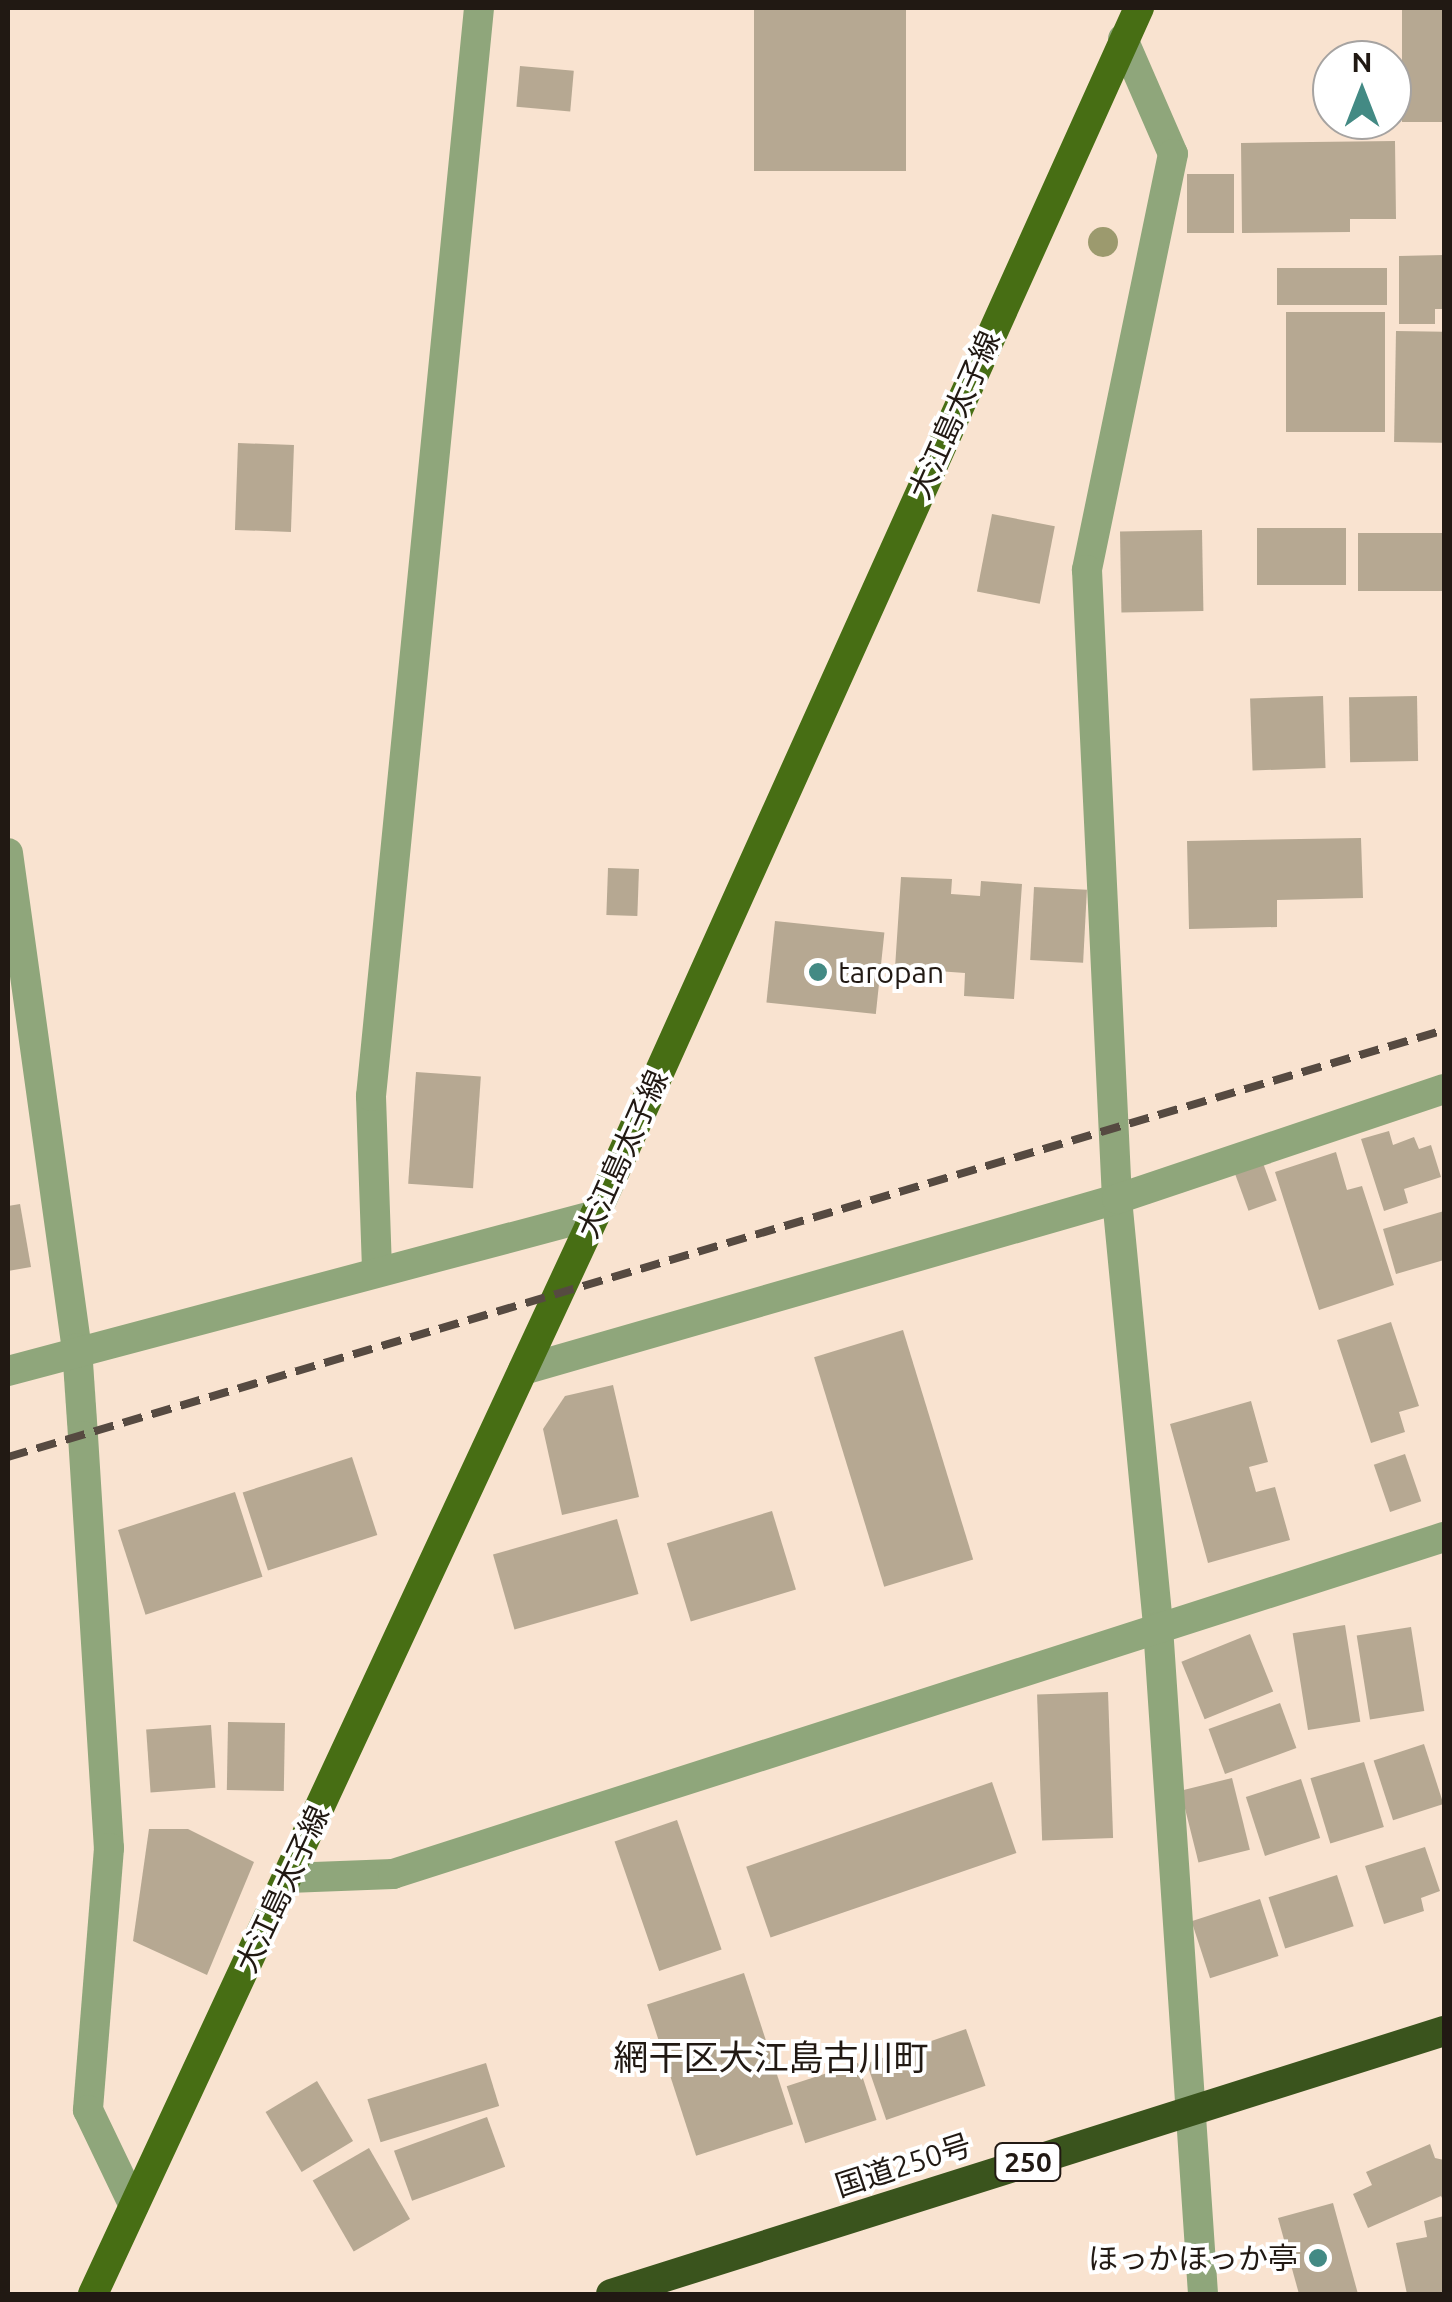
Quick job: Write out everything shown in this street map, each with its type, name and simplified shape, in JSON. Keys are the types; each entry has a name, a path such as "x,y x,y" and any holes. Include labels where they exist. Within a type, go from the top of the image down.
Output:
{"highway":[{"name":"国道250号","path":"611,2294 1444,2031"}],"main road":[{"name":"大江島太子線","path":"93,2294 595,1214 1139,8"}],"street":[{"path":"377,1269 371,1096 479,8"},
{"path":"1123,39 1172,154 1087,570 1117,1199 1158,1627 1203,2294"},
{"path":"8,852 77,1348 109,1848 88,2110 134,2206"},
{"path":"522,1370 1117,1199 1444,1089"},
{"path":"8,1371 77,1348 595,1214"},
{"path":"288,1878 393,1874 1444,1537"}],"building":[{"path":"754,8 906,8 906,171 754,171"},
{"path":"1402,8 1444,8 1444,122 1412,122 1412,40 1402,40"},
{"path":"520,66 574,71 570,112 516,107"},
{"path":"1395,141 1396,219 1350,219 1350,232 1242,233 1241,143"},
{"path":"1187,174 1234,174 1234,233 1187,233"},
{"path":"1444,255 1444,309 1435,309 1435,324 1399,324 1399,256"},
{"path":"1277,268 1387,268 1387,305 1277,305"},
{"path":"1286,312 1385,312 1385,432 1286,432"},
{"path":"1396,331 1444,332 1442,443 1394,442"},
{"path":"238,443 294,445 291,532 235,530"},
{"path":"992,514 1055,526 1040,604 977,592"},
{"path":"1257,528 1346,528 1346,585 1257,585"},
{"path":"1202,530 1203,611 1121,612 1120,531"},
{"path":"1358,533 1444,533 1444,591 1358,591"},
{"path":"1323,696 1326,768 1253,771 1250,699"},
{"path":"1417,696 1418,761 1350,762 1349,697"},
{"path":"1361,838 1363,898 1277,900 1277,927 1189,929 1187,841"},
{"path":"608,868 639,869 637,916 606,915"},
{"path":"901,877 952,879 951,894 980,896 981,881 1022,884 1014,999 964,996 965,973 895,968"},
{"path":"1034,887 1087,890 1083,963 1030,960"},
{"path":"775,921 884,932 876,1014 766,1003"},
{"path":"416,1072 481,1077 473,1188 408,1184"},
{"path":"1389,1131 1393,1145 1414,1137 1419,1149 1431,1145 1441,1177 1404,1189 1408,1203 1384,1211 1361,1139"},
{"path":"1336,1152 1347,1190 1362,1186 1394,1285 1319,1310 1275,1172"},
{"path":"1263,1163 1277,1201 1248,1211 1235,1173"},
{"path":"20,1204 31,1267 8,1271 8,1206"},
{"path":"1444,1211 1444,1260 1396,1274 1383,1229"},
{"path":"1391,1322 1419,1406 1399,1412 1405,1432 1371,1443 1337,1340"},
{"path":"903,1330 973,1560 884,1587 814,1357"},
{"path":"613,1385 639,1497 562,1515 543,1429 565,1396"},
{"path":"1251,1401 1268,1462 1249,1467 1256,1492 1275,1487 1290,1540 1208,1563 1170,1424"},
{"path":"1405,1454 1421,1501 1390,1512 1374,1465"},
{"path":"352,1457 377,1535 268,1571 243,1493"},
{"path":"235,1492 263,1577 146,1615 118,1530"},
{"path":"772,1511 796,1589 691,1622 667,1543"},
{"path":"617,1519 638,1594 514,1630 493,1555"},
{"path":"1345,1625 1360,1722 1308,1730 1293,1633"},
{"path":"1411,1627 1424,1711 1370,1720 1357,1636"},
{"path":"1250,1634 1273,1691 1205,1719 1181,1662"},
{"path":"1108,1692 1113,1838 1042,1840 1037,1694"},
{"path":"1280,1703 1296,1748 1225,1774 1209,1729"},
{"path":"228,1722 285,1723 284,1791 227,1790"},
{"path":"211,1725 215,1788 151,1792 146,1730"},
{"path":"1424,1744 1443,1804 1393,1820 1374,1760"},
{"path":"1364,1762 1384,1827 1330,1843 1310,1778"},
{"path":"1232,1778 1250,1850 1198,1863 1181,1791"},
{"path":"1301,1779 1320,1838 1265,1856 1246,1797"},
{"path":"992,1782 1016,1853 771,1938 746,1867"},
{"path":"677,1820 722,1950 659,1971 615,1841"},
{"path":"149,1829 188,1829 254,1862 207,1975 133,1941"},
{"path":"1425,1847 1440,1891 1421,1898 1424,1911 1384,1924 1365,1866"},
{"path":"1337,1875 1354,1926 1285,1949 1269,1897"},
{"path":"1260,1899 1279,1956 1210,1978 1192,1921"},
{"path":"744,1973 793,2124 696,2156 647,2005"},
{"path":"966,2029 986,2086 886,2120 867,2063"},
{"path":"486,2063 499,2106 381,2142 367,2099"},
{"path":"858,2063 877,2120 805,2143 787,2086"},
{"path":"317,2081 353,2141 302,2172 266,2112"},
{"path":"487,2117 505,2167 412,2201 394,2151"},
{"path":"1430,2144 1435,2158 1444,2160 1444,2202 1441,2196 1368,2228 1353,2194 1372,2185 1366,2172"},
{"path":"369,2148 410,2219 354,2252 313,2180"},
{"path":"1333,2203 1358,2294 1299,2294 1278,2218"},
{"path":"1444,2216 1444,2294 1407,2294 1396,2243 1427,2237 1424,2221"}],"railway":[{"path":"8,1457 1444,1030"}],"place":[{"name":"taropan","path":"818,972"},
{"name":"ほっかほっか亭","path":"1318,2258"}],"district":[{"name":"網干区大江島古川町","path":"771,2057"}]}
